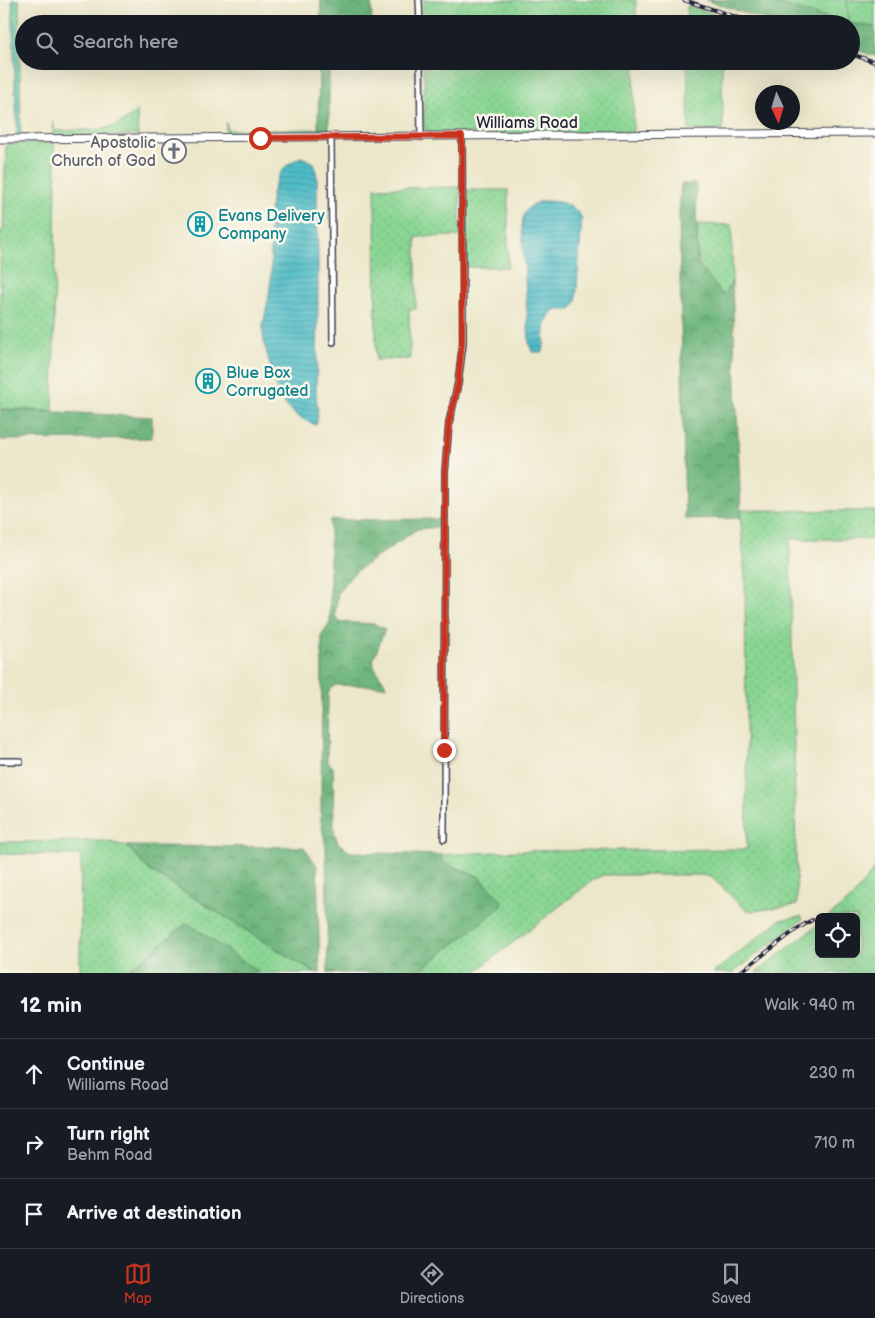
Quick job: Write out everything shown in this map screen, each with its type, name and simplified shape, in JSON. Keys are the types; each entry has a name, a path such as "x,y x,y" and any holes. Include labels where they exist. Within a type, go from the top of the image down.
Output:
{"main road":[{"name":"Williams Road","path":"0,139 875,133"}],"street":[{"path":"420,0 420,15"},
{"path":"420,70 420,137"},
{"path":"444,839 445,472 449,422 458,384 462,343 462,136"},
{"path":"331,137 333,342"},
{"path":"0,761 20,761"}],"green space":[{"path":"12,0 19,0 19,15 15,15 15,70 20,70 21,136 17,136"},
{"path":"321,0 371,0 372,15 320,15"},
{"path":"423,0 636,0 636,15 423,15"},
{"path":"706,0 764,0 819,15 751,15"},
{"path":"764,0 847,0 848,15 819,15"},
{"path":"847,0 875,0 875,27 860,25 860,15 848,15"},
{"path":"687,6 718,15 687,15"},
{"path":"860,25 875,27 875,56 860,51"},
{"path":"319,70 373,70 329,71 329,129 318,129"},
{"path":"424,70 635,70 633,132 432,134 427,132 424,127"},
{"path":"687,70 722,70 723,131 689,130"},
{"path":"137,110 138,135 53,136 53,122 55,131 100,129 119,124"},
{"path":"226,123 228,130 329,129 329,133 226,134"},
{"path":"54,142 56,171 53,411 0,409 0,232 3,231 6,144"},
{"path":"681,184 696,184 697,263 723,295 726,294 732,280 741,518 685,519 679,215"},
{"path":"460,187 460,236 416,237 416,309 409,309 410,359 376,360 375,188"},
{"path":"464,190 508,190 508,267 465,267"},
{"path":"698,224 732,225 732,280 726,294 723,295 707,277 699,263 697,248"},
{"path":"0,409 152,417 152,438 0,440"},
{"path":"740,510 875,511 875,539 790,539 797,905 753,911 746,910 711,877 702,875 603,875 593,880 474,973 416,973 502,906 480,877 441,862 441,855 514,851 747,849 745,578"},
{"path":"441,519 440,527 417,529 355,572 338,592 335,615 339,622 374,624 385,629 373,664 386,686 335,685 328,692 327,761 333,767 334,832 338,843 350,852 441,855 442,862 480,877 502,901 502,906 416,973 328,973 326,847 321,822 322,635 330,623 330,520"},
{"path":"104,841 127,846 149,870 315,973 260,973 187,923 125,973 80,973 81,855 0,854 0,842"},
{"path":"127,846 304,847 317,866 320,973 315,973 149,870"},
{"path":"875,868 875,973 756,973 815,927 815,958 860,958 860,913 833,913 851,899"},
{"path":"801,916 803,919 733,973 713,973 780,920"},
{"path":"187,923 260,973 125,973"}],"water":[{"path":"302,157 315,164 317,178 318,311 316,391 318,412 316,425 288,408 278,392 264,344 263,331 271,277 270,206 273,190 279,176 288,165"},
{"path":"542,201 570,206 582,218 576,301 571,310 554,310 546,325 543,352 532,352 529,343 522,228 523,217 529,207"}],"waterway":[{"path":"14,0 15,27"},
{"path":"17,70 19,135"}],"railway":[{"path":"684,0 730,15"},
{"path":"860,57 875,62"},
{"path":"739,973 797,929 812,920"}],"place":[{"name":"Apostolic Church of God","path":"174,151"},
{"name":"Evans Delivery Company","path":"200,224"},
{"name":"Blue Box Corrugated","path":"208,381"}],"route":[{"path":"260,138 462,136 462,343 458,384 449,422 445,472 444,750"}]}
